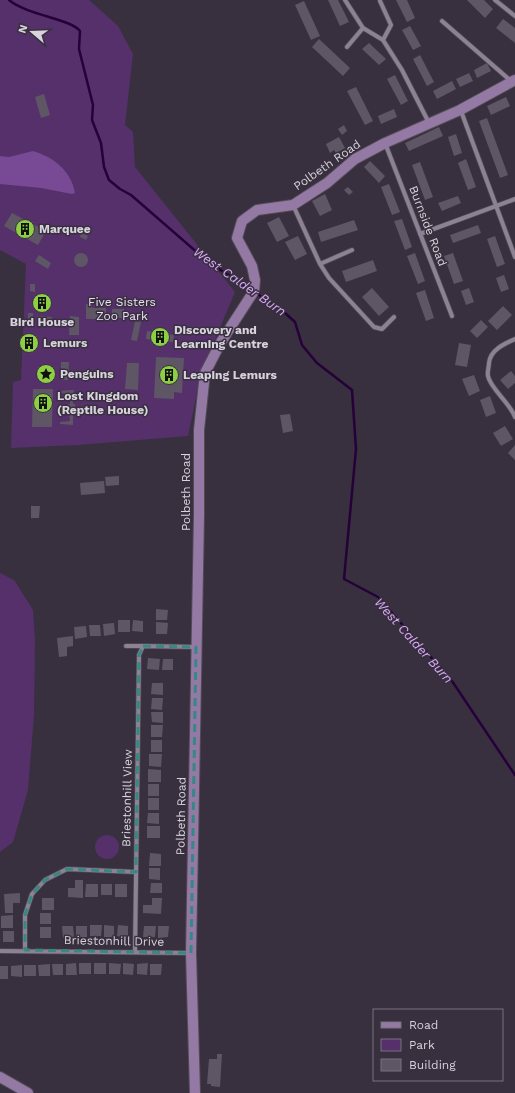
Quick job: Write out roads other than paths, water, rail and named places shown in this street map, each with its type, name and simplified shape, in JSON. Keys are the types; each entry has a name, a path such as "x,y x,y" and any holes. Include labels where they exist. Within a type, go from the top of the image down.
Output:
{"street":[{"path":"345,0 363,28 383,40 402,70 430,124"},
{"path":"495,0 515,16"},
{"path":"380,1 391,26 383,40"},
{"path":"442,21 513,81"},
{"path":"347,47 363,28"},
{"name":"Polbeth Road","path":"195,1093 191,952 198,439 205,373 221,342 254,291 255,280 252,266 237,238 242,221 257,210 293,205 322,187 355,159 385,143 460,110 513,81"},
{"path":"460,110 515,257"},
{"name":"Burnside Road","path":"385,143 452,316"},
{"path":"420,234 515,199"},
{"path":"293,205 320,264 329,278 374,327 382,329 394,317"},
{"path":"320,264 352,250"},
{"path":"515,339 499,346 489,360 488,376 500,396 511,407 515,417"},
{"path":"126,646 196,647"},
{"name":"Briestonhill View","path":"136,952 139,655 143,646"},
{"path":"0,951 25,950 25,915 32,894 45,880 67,868 136,872"},
{"name":"Briestonhill Drive","path":"25,950 191,952"},
{"path":"0,1077 28,1093"}],"waterway":[{"name":"West Calder Burn","path":"9,0 26,9 68,23 80,31 79,49 93,105 92,120 101,143 104,167 109,180 120,189 131,195 207,261 251,290"},
{"name":"West Calder Burn","path":"256,293 285,313 295,322 302,345 317,363 352,390 356,449 344,579 378,597 452,681 515,775"}],"place":[{"name":"Marquee","path":"25,229"},
{"name":"Bird House","path":"42,303"},
{"name":"Discovery and Learning Centre","path":"160,337"},
{"name":"Lemurs","path":"29,343"},
{"name":"Penguins","path":"46,374"},
{"name":"Leaping Lemurs","path":"169,375"},
{"name":"Lost Kingdom (Reptile House)","path":"43,403"}],"park label":[{"name":"Five Sisters Zoo Park","path":"122,309"}]}
